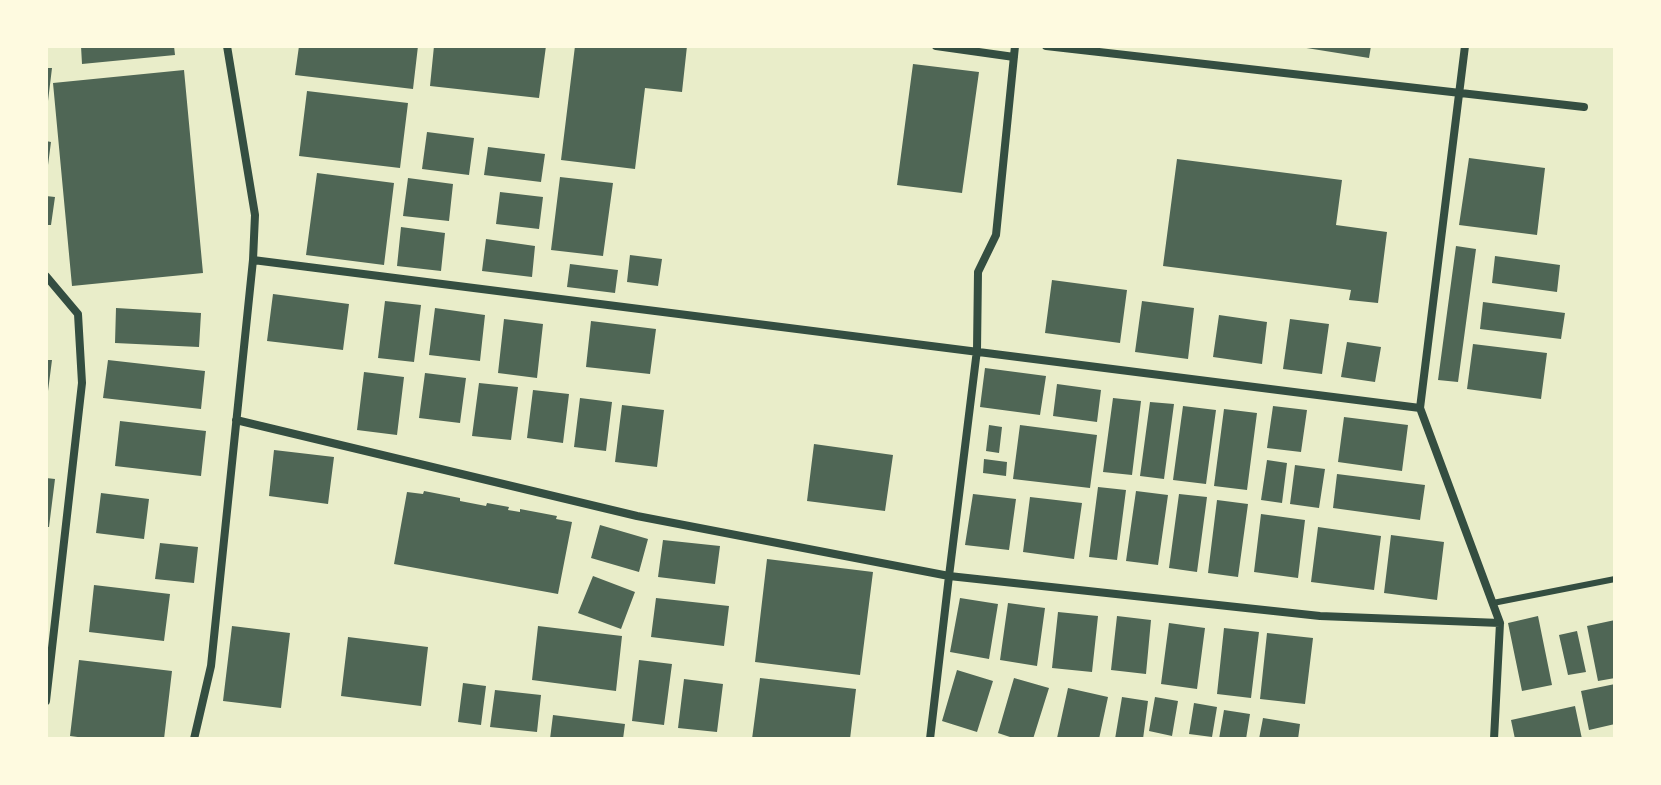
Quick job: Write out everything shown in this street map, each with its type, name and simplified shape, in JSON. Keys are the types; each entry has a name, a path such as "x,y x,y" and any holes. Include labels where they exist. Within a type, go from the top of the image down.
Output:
{"street":[{"path":"194,739 211,666 253,260 255,215 227,46"},
{"path":"936,46 1014,57"},
{"path":"930,739 977,350 978,272 996,235 1015,46"},
{"path":"1046,46 1584,107"},
{"path":"1465,46 1420,408 1500,623 1494,739"},
{"path":"253,260 1420,408"},
{"path":"46,276 78,314 82,383 46,701"},
{"path":"236,420 637,516 949,576 1320,616 1500,623"}],"lane":[{"path":"1493,603 1615,579"}],"building":[{"path":"81,46 174,46 175,55 82,64"},
{"path":"299,46 418,46 413,89 295,75"},
{"path":"434,46 546,46 539,98 430,86"},
{"path":"575,46 687,46 682,92 645,88 635,169 561,160"},
{"path":"1294,46 1371,46 1369,58"},
{"path":"913,64 979,72 962,193 897,185"},
{"path":"46,68 52,68 48,101 46,101"},
{"path":"184,70 203,273 72,286 53,83"},
{"path":"307,91 408,103 400,168 299,156"},
{"path":"427,132 474,138 469,175 422,169"},
{"path":"46,141 51,142 48,165 46,165"},
{"path":"488,147 545,154 541,182 484,175"},
{"path":"1469,158 1545,168 1537,235 1459,225"},
{"path":"1177,159 1342,180 1336,225 1387,232 1378,303 1349,300 1351,290 1163,266"},
{"path":"317,173 394,183 384,265 306,255"},
{"path":"560,177 613,183 603,256 551,250"},
{"path":"408,178 453,184 449,221 403,216"},
{"path":"500,192 543,197 539,229 496,224"},
{"path":"46,196 55,197 51,225 46,225"},
{"path":"401,227 445,233 441,271 397,266"},
{"path":"486,239 535,246 532,277 482,271"},
{"path":"1456,246 1476,249 1458,382 1438,380"},
{"path":"630,255 662,259 658,286 627,282"},
{"path":"1495,256 1560,265 1557,292 1492,283"},
{"path":"570,264 618,270 615,293 567,287"},
{"path":"1052,280 1127,290 1120,343 1045,333"},
{"path":"273,294 349,304 343,350 267,341"},
{"path":"385,301 421,305 414,362 378,358"},
{"path":"1142,301 1194,308 1188,359 1135,352"},
{"path":"1483,302 1565,313 1561,339 1480,329"},
{"path":"116,308 201,313 199,347 115,343"},
{"path":"435,308 485,315 480,361 429,355"},
{"path":"1219,315 1267,322 1262,364 1213,357"},
{"path":"504,319 543,324 537,378 498,373"},
{"path":"1290,319 1329,324 1322,374 1283,369"},
{"path":"591,321 656,329 650,374 586,367"},
{"path":"1347,342 1381,347 1375,382 1341,377"},
{"path":"1473,344 1547,353 1541,399 1467,389"},
{"path":"46,360 52,360 48,391 46,391"},
{"path":"108,360 205,371 201,409 103,398"},
{"path":"985,368 1046,376 1040,415 980,407"},
{"path":"364,372 404,377 397,435 357,430"},
{"path":"425,373 466,378 460,423 419,418"},
{"path":"479,383 518,387 511,440 472,436"},
{"path":"1057,384 1101,390 1097,422 1053,416"},
{"path":"533,390 569,394 563,443 527,438"},
{"path":"580,398 612,402 606,451 574,447"},
{"path":"1113,398 1141,401 1132,475 1103,472"},
{"path":"1150,402 1174,404 1164,479 1140,476"},
{"path":"622,405 664,410 657,467 615,462"},
{"path":"1183,406 1216,410 1206,484 1173,480"},
{"path":"1273,406 1307,410 1301,452 1267,448"},
{"path":"1224,409 1257,413 1247,490 1214,486"},
{"path":"1344,417 1408,425 1402,471 1338,462"},
{"path":"120,421 206,431 201,476 115,466"},
{"path":"989,425 1002,427 999,453 986,451"},
{"path":"1020,425 1097,435 1090,488 1013,479"},
{"path":"814,444 893,455 885,511 807,501"},
{"path":"274,450 334,457 328,504 269,496"},
{"path":"984,459 1007,462 1006,476 983,473"},
{"path":"1267,460 1287,463 1282,503 1261,500"},
{"path":"1295,465 1325,469 1319,508 1290,504"},
{"path":"1337,474 1425,485 1420,520 1333,508"},
{"path":"46,478 55,479 49,527 46,527"},
{"path":"1098,487 1126,490 1117,560 1089,557"},
{"path":"424,491 486,506 487,503 509,507 508,510 520,512 520,509 557,516 556,519 572,522 558,594 394,564 407,492 423,494"},
{"path":"1136,491 1168,495 1158,565 1126,561"},
{"path":"101,493 149,499 144,539 96,533"},
{"path":"973,494 1016,499 1009,550 965,545"},
{"path":"1179,494 1207,497 1197,572 1169,568"},
{"path":"1030,497 1082,503 1074,559 1023,552"},
{"path":"1217,500 1248,504 1238,577 1208,573"},
{"path":"1261,514 1305,520 1298,578 1254,572"},
{"path":"600,525 648,539 639,572 591,558"},
{"path":"1318,527 1381,536 1374,590 1311,582"},
{"path":"1391,535 1444,542 1437,600 1384,593"},
{"path":"663,540 720,546 715,584 658,577"},
{"path":"160,543 198,547 194,583 155,579"},
{"path":"767,559 873,572 860,675 755,662"},
{"path":"593,576 635,592 621,629 578,613"},
{"path":"94,585 170,594 164,641 89,632"},
{"path":"656,598 729,606 724,646 651,637"},
{"path":"960,598 998,604 989,659 950,652"},
{"path":"1008,603 1045,608 1037,666 1000,660"},
{"path":"1058,612 1098,616 1092,672 1052,668"},
{"path":"1117,616 1151,620 1146,674 1111,670"},
{"path":"1538,616 1552,685 1522,691 1508,623"},
{"path":"1615,620 1615,678 1598,681 1587,626"},
{"path":"1169,623 1205,628 1197,689 1161,684"},
{"path":"232,626 290,633 281,708 223,701"},
{"path":"538,626 622,636 616,691 532,680"},
{"path":"1224,628 1259,632 1251,698 1217,694"},
{"path":"1577,631 1586,672 1568,675 1559,635"},
{"path":"1267,633 1313,638 1305,704 1260,699"},
{"path":"348,637 428,647 421,706 341,696"},
{"path":"79,660 172,671 164,739 70,736"},
{"path":"639,660 672,664 664,725 632,721"},
{"path":"957,670 993,681 977,732 942,721"},
{"path":"760,678 856,689 850,739 752,739"},
{"path":"1014,678 1049,688 1033,739 1016,739 998,733"},
{"path":"684,679 723,684 717,732 678,728"},
{"path":"463,683 486,686 481,725 458,722"},
{"path":"1615,684 1615,724 1589,730 1581,691"},
{"path":"1068,688 1108,697 1099,739 1057,738"},
{"path":"495,690 541,695 537,732 490,727"},
{"path":"1122,697 1148,701 1143,739 1115,739"},
{"path":"1155,697 1178,701 1172,736 1149,731"},
{"path":"1194,703 1217,707 1212,737 1189,734"},
{"path":"1575,706 1582,739 1515,739 1511,720"},
{"path":"1224,710 1250,714 1246,739 1219,739"},
{"path":"553,715 625,724 623,739 550,739"},
{"path":"1263,718 1300,724 1298,739 1259,739"}]}
